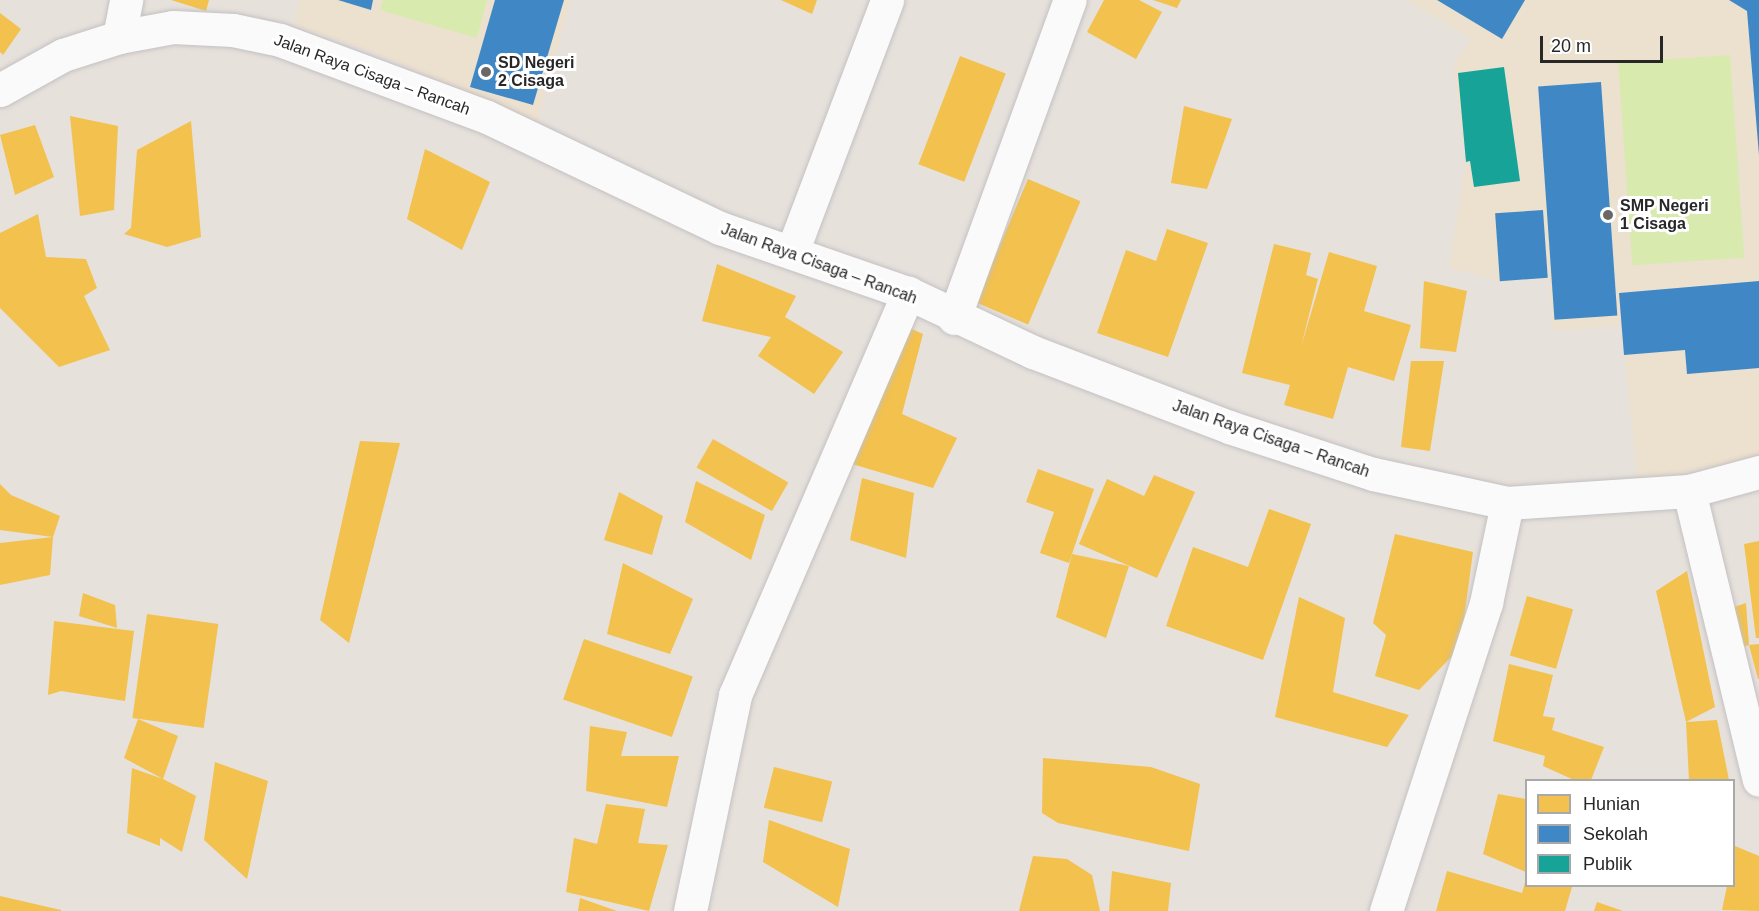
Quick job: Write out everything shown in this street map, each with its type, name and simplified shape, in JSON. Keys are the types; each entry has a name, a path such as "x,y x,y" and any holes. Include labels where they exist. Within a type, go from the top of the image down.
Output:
{"street":[{"path":"119,37 126,0"},
{"path":"792,252 887,0"},
{"path":"954,318 1070,0"},
{"name":"Jalan Raya Cisaga – Rancah","path":"0,90 63,56 119,37 173,27 233,30 280,40 487,117 720,228 908,293 954,318 1229,427 1373,474 1507,503 1689,491 1759,472"},
{"path":"690,911 735,696 908,293"},
{"path":"1689,491 1759,780"},
{"path":"1386,911 1486,603 1507,503"}],"shaded area":[{"name":"SD Negeri 2 Cisaga","path":"300,0 571,0 537,124 376,53 293,25"},
{"name":"SMP Negeri 1 Cisaga","path":"1406,0 1759,0 1759,457 1638,482 1621,326 1553,331 1550,278 1500,281 1449,268 1466,162 1453,64 1471,39"}],"green space":[{"path":"383,0 487,0 477,38 380,10"},
{"path":"1730,55 1744,258 1632,265 1618,63"}],"building: Hunian":[{"path":"171,0 209,0 206,11"},
{"path":"781,0 817,0 812,14"},
{"path":"1104,0 1139,0 1162,12 1136,59 1087,32"},
{"path":"1153,0 1181,0 1177,8"},
{"path":"0,13 21,29 3,55 0,52"},
{"path":"960,56 1006,74 964,182 918,164"},
{"path":"1184,106 1232,119 1207,189 1171,183"},
{"path":"70,116 118,126 114,210 80,216"},
{"path":"191,121 201,237 167,247 124,234 131,228 137,150"},
{"path":"35,125 54,177 15,195 0,135"},
{"path":"425,149 490,182 462,250 407,219"},
{"path":"1028,179 1080,201 1028,325 976,302"},
{"path":"38,214 46,257 86,259 97,288 84,296 110,350 59,367 0,308 0,233"},
{"path":"1167,229 1208,243 1168,357 1097,333 1126,250 1156,261"},
{"path":"1274,244 1311,253 1306,275 1318,279 1301,347 1329,252 1377,266 1364,311 1411,325 1394,381 1348,367 1333,419 1284,405 1290,385 1242,373"},
{"path":"717,264 796,296 785,317 843,352 814,394 758,356 771,337 702,321"},
{"path":"1424,281 1467,291 1456,352 1420,348"},
{"path":"903,325 923,334 902,414 957,438 933,488 852,464"},
{"path":"1411,361 1444,361 1430,451 1401,447"},
{"path":"713,439 788,482 772,511 696,468"},
{"path":"360,441 400,443 349,643 320,620"},
{"path":"1038,469 1094,489 1069,563 1040,553 1054,512 1026,502"},
{"path":"1154,475 1195,492 1157,578 1079,544 1107,479 1144,496"},
{"path":"862,478 914,493 906,558 850,540"},
{"path":"696,481 765,515 751,560 685,522"},
{"path":"0,484 11,495 60,516 53,537 0,530"},
{"path":"619,492 663,516 652,555 604,540"},
{"path":"1269,509 1311,524 1263,660 1166,626 1193,547 1248,567"},
{"path":"1395,534 1473,552 1460,648 1419,690 1375,676 1386,635 1373,623"},
{"path":"53,537 50,575 0,585 0,543"},
{"path":"1759,541 1759,638 1756,638 1744,544"},
{"path":"1072,554 1129,566 1106,638 1056,617"},
{"path":"623,563 693,599 670,654 607,634"},
{"path":"1687,571 1715,707 1686,722 1656,591"},
{"path":"83,593 115,605 117,628 79,616"},
{"path":"1527,596 1573,609 1556,669 1510,656"},
{"path":"1299,597 1345,618 1333,692 1409,715 1387,747 1275,717"},
{"path":"1746,603 1749,645 1730,650 1725,610"},
{"path":"147,614 218,624 204,728 132,718"},
{"path":"54,621 134,631 125,701 61,691 48,695"},
{"path":"584,639 693,676 672,737 563,700"},
{"path":"1759,644 1759,679 1758,679 1749,645"},
{"path":"1509,664 1553,675 1543,716 1555,718 1552,730 1604,747 1591,779 1572,779 1543,766 1545,756 1493,741"},
{"path":"138,719 178,736 163,779 124,758"},
{"path":"1717,720 1729,779 1689,779 1686,722"},
{"path":"590,726 627,732 621,756 679,756 667,807 586,791"},
{"path":"1043,758 1151,767 1200,784 1189,851 1058,823 1042,813"},
{"path":"215,762 268,781 247,879 204,840"},
{"path":"774,767 832,782 822,822 764,808"},
{"path":"132,768 163,779 196,796 182,852 160,838 160,846 127,833"},
{"path":"1498,794 1525,799 1525,872 1483,854"},
{"path":"606,804 645,809 638,843 668,845 649,911 566,892 574,838 597,844"},
{"path":"769,820 850,849 838,907 763,862"},
{"path":"1735,846 1759,856 1759,911 1722,910 1727,887 1735,887"},
{"path":"1033,856 1067,859 1092,875 1100,911 1019,911"},
{"path":"1112,871 1171,883 1168,911 1109,911"},
{"path":"1447,871 1522,893 1525,882 1525,887 1572,887 1565,911 1436,911"},
{"path":"0,896 61,910 61,911 0,911"},
{"path":"580,898 617,911 578,911"},
{"path":"1597,902 1623,911 1594,911"}],"building: Sekolah":[{"path":"338,0 373,0 371,10"},
{"path":"495,0 564,0 533,105 470,87"},
{"path":"1437,0 1525,0 1502,39"},
{"path":"1729,0 1759,0 1759,155 1747,11"},
{"path":"1601,82 1617,315 1554,320 1538,86"},
{"path":"1543,210 1548,278 1500,281 1495,213"},
{"path":"1759,281 1759,368 1687,374 1685,350 1624,355 1619,293"}],"building: Publik":[{"path":"1504,67 1520,181 1474,187 1470,161 1466,162 1458,73"}],"place":[{"name":"SD Negeri 2 Cisaga","path":"486,72"},
{"name":"SMP Negeri 1 Cisaga","path":"1608,215"}]}
